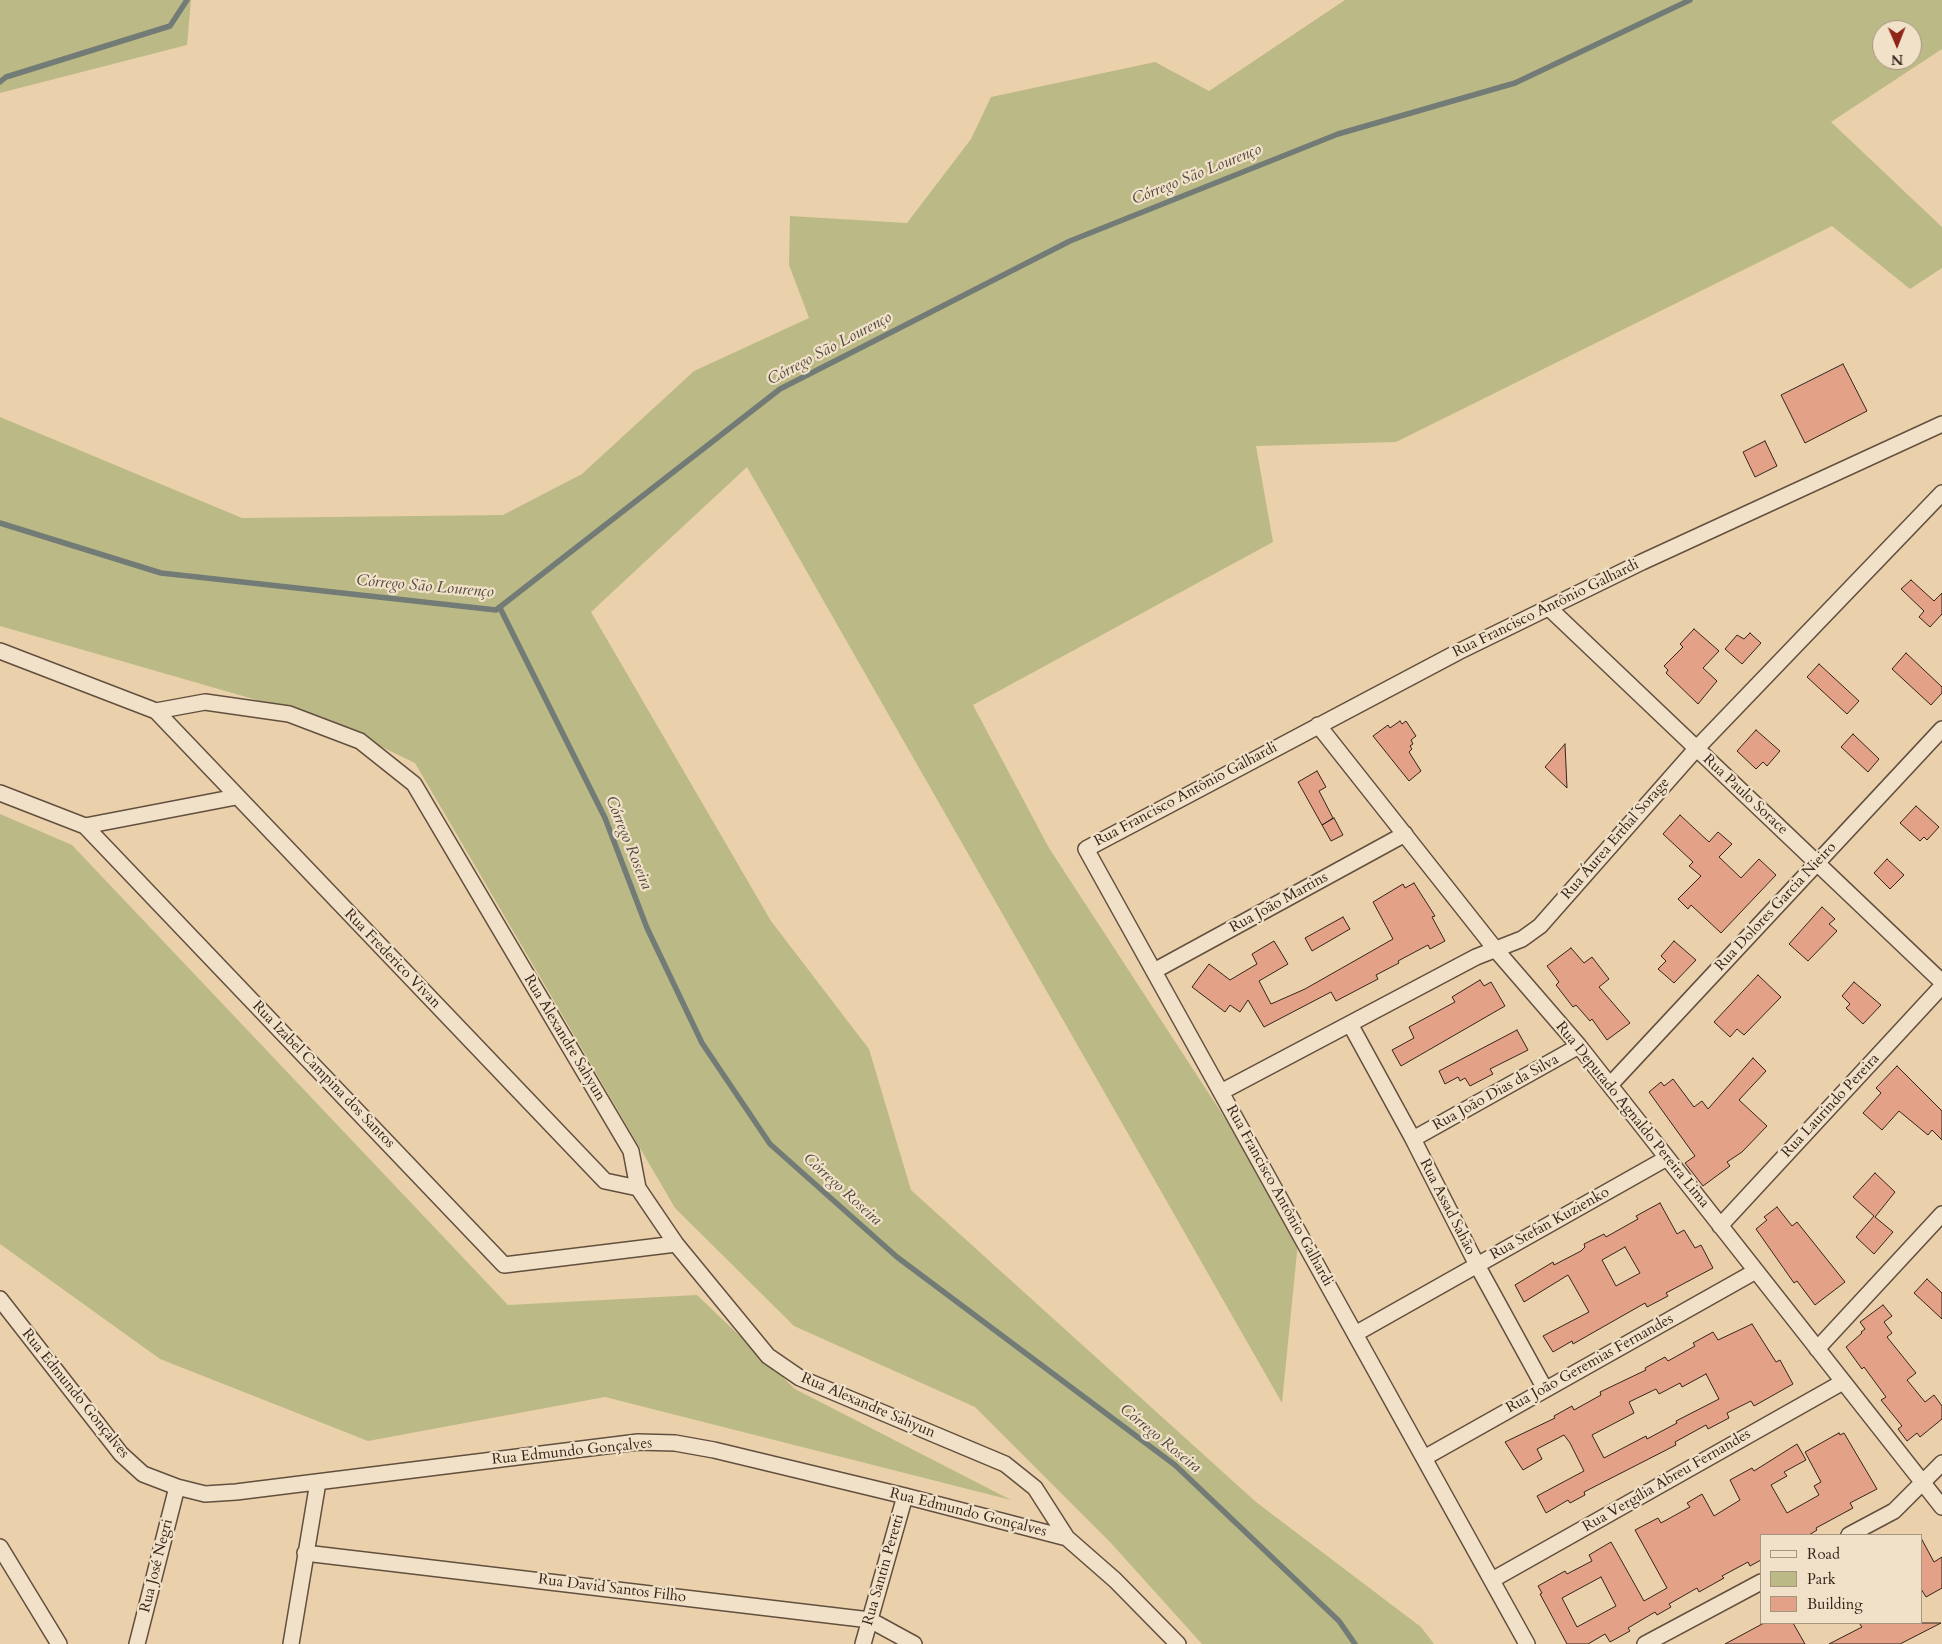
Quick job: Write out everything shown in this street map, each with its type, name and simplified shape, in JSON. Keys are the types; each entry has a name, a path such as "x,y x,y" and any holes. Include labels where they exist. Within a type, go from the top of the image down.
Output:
{"street":[{"name":"Rua Francisco Antônio Galhardi","path":"1527,1644 1086,849 1318,725 1549,608 1642,562 1942,424"},
{"name":"Rua Áurea Erthal Sorage","path":"1221,1092 1476,957 1522,939 1540,926 1696,749 1942,493"},
{"name":"Rua Paulo Sorace","path":"1549,608 1942,984"},
{"path":"0,651 156,711"},
{"name":"Rua Alexandre Sahyun","path":"156,711 205,702 289,714 360,741 414,784 631,1151 638,1188 676,1244 768,1356 800,1378 1004,1464 1035,1488 1067,1538"},
{"name":"Rua Frederico Vivan","path":"156,711 236,797 605,1181 638,1188"},
{"name":"Rua Deputado Agnaldo Pereira Lima","path":"1318,725 1496,950 1579,1046 1942,1507"},
{"name":"Rua Dolores Garcia Nieiro","path":"1610,1085 1942,729"},
{"name":"Rua Izabel Campina dos Santos","path":"0,793 85,826 504,1265 676,1244"},
{"path":"85,826 236,797"},
{"name":"Rua João Martins","path":"1154,971 1405,834"},
{"name":"Rua Laurindo Pereira","path":"1720,1226 1942,984"},
{"name":"Rua Assad Sahão","path":"1350,1024 1414,1139 1477,1265 1545,1390"},
{"name":"Rua João Dias da Silva","path":"1414,1139 1579,1046"},
{"name":"Rua Stefan Kuzienko","path":"1355,1334 1667,1158"},
{"path":"1817,1349 1942,1214"},
{"name":"Rua João Geremias Fernandes","path":"1424,1458 1756,1271"},
{"name":"Rua Edmundo Gonçalves","path":"0,1299 121,1454 143,1474 177,1487 205,1494 318,1482 638,1442 675,1443 714,1450 905,1496 1067,1538 1115,1580 1178,1644"},
{"name":"Rua Vergília Abreu Fernandes","path":"1492,1580 1843,1382"},
{"path":"1851,1534 1894,1511 1924,1484 1942,1464"},
{"path":"291,1644 318,1482"},
{"name":"Rua José Negri","path":"137,1644 177,1487"},
{"name":"Rua Santin Peretti","path":"863,1644 905,1496"},
{"path":"0,1547 59,1644"},
{"name":"Rua David Santos Filho","path":"305,1553 870,1620 914,1644"},
{"path":"1645,1644 1760,1583"}],"green space":[{"path":"0,0 191,0 187,45 0,93"},
{"path":"1345,0 1942,0 1942,49 1922,62 1922,20 1872,20 1872,70 1910,70 1831,122 1942,227 1942,268 1910,289 1832,226 1396,442 1256,446 1273,542 973,705 1049,848 1299,1232 1282,1403 747,467 591,612 771,921 869,1049 911,1190 1256,1502 1421,1627 1434,1644 1202,1644 1110,1542 975,1407 794,1326 675,1208 415,763 326,720 0,626 0,417 242,518 503,515 582,474 694,371 809,318 789,265 790,216 907,223 971,139 991,97 1155,62 1209,91"},
{"path":"0,814 72,845 508,1305 697,1295 795,1389 1011,1500 605,1397 368,1441 160,1359 0,1244"}],"building":[{"path":"1843,364 1867,411 1805,443 1781,395"},
{"path":"1765,441 1777,466 1755,477 1743,452"},
{"path":"1911,580 1934,601 1942,593 1942,614 1930,627 1919,617 1924,611 1901,589"},
{"path":"1694,629 1719,651 1703,668 1717,681 1698,704 1666,673 1668,670 1664,666 1683,647 1680,644"},
{"path":"1750,633 1761,643 1742,664 1725,649 1737,635 1744,639"},
{"path":"1906,653 1942,687 1942,693 1931,705 1892,669"},
{"path":"1819,664 1859,701 1847,714 1807,677"},
{"path":"1400,721 1402,724 1406,721 1416,736 1411,740 1413,744 1410,746 1412,749 1409,752 1421,771 1409,781 1373,736 1388,725 1390,728"},
{"path":"1756,730 1780,751 1767,766 1763,762 1756,769 1737,751"},
{"path":"1853,734 1879,759 1868,772 1841,747"},
{"path":"1565,744 1567,788 1545,767"},
{"path":"1317,771 1326,787 1319,791 1333,818 1322,825 1298,782"},
{"path":"1916,806 1939,827 1927,840 1924,837 1920,841 1900,823"},
{"path":"1680,815 1709,842 1718,832 1732,844 1719,857 1741,878 1759,859 1776,875 1721,933 1691,905 1688,909 1678,899 1701,876 1689,866 1693,862 1663,834"},
{"path":"1334,818 1343,835 1331,841 1322,825"},
{"path":"1887,859 1904,875 1890,889 1874,873"},
{"path":"1414,883 1435,916 1432,917 1445,941 1430,949 1428,945 1398,961 1399,963 1376,975 1378,979 1336,1001 1331,992 1264,1027 1248,1000 1240,1012 1230,1005 1225,1012 1192,987 1209,964 1230,980 1257,964 1252,954 1274,941 1288,964 1259,981 1271,1004 1305,989 1393,939 1373,902 1403,884 1405,888"},
{"path":"1822,907 1835,919 1829,924 1837,931 1808,961 1789,944"},
{"path":"1343,917 1350,929 1312,951 1305,938"},
{"path":"1674,941 1696,960 1674,983 1658,969 1666,961 1661,956"},
{"path":"1571,948 1584,963 1592,957 1609,979 1599,987 1630,1023 1607,1040 1592,1019 1590,1021 1576,1005 1573,1007 1556,985 1559,982 1547,966"},
{"path":"1758,975 1781,997 1744,1035 1737,1029 1730,1037 1714,1022"},
{"path":"1480,980 1484,986 1491,982 1505,1006 1401,1066 1392,1050 1414,1038 1409,1027 1455,1002 1452,997"},
{"path":"1854,982 1881,1005 1863,1024 1846,1008 1850,1004 1842,996"},
{"path":"1517,1030 1528,1050 1490,1069 1493,1074 1470,1086 1465,1078 1460,1081 1458,1077 1445,1084 1439,1071"},
{"path":"1753,1058 1766,1071 1739,1100 1767,1126 1742,1152 1727,1162 1730,1166 1703,1186 1685,1163 1695,1156 1649,1092 1661,1082 1664,1086 1673,1079 1694,1107 1702,1101 1708,1109"},
{"path":"1897,1066 1942,1111 1942,1140 1932,1130 1928,1135 1899,1111 1882,1130 1863,1113 1881,1093 1876,1088"},
{"path":"1875,1173 1895,1192 1875,1217 1893,1232 1874,1254 1856,1237 1874,1216 1853,1197"},
{"path":"1660,1203 1677,1234 1684,1230 1695,1248 1701,1245 1713,1268 1666,1293 1668,1296 1647,1307 1645,1303 1573,1344 1572,1341 1553,1352 1543,1336 1589,1312 1568,1275 1524,1302 1515,1285 1553,1262 1554,1265 1581,1251 1585,1247 1584,1244 1604,1234 1606,1237 1638,1219 1636,1216","holes":["1625,1247 1640,1273 1616,1286 1602,1260"]},
{"path":"1777,1207 1792,1226 1797,1222 1845,1282 1815,1305 1797,1281 1794,1283 1756,1229 1767,1220 1764,1217"},
{"path":"1927,1279 1942,1293 1942,1319 1914,1293"},
{"path":"1883,1305 1892,1316 1884,1322 1892,1333 1887,1337 1916,1373 1907,1380 1925,1402 1934,1395 1942,1406 1942,1419 1920,1437 1917,1433 1907,1441 1898,1429 1902,1426 1881,1400 1886,1397 1864,1367 1862,1369 1846,1347 1865,1329 1860,1322"},
{"path":"1752,1324 1776,1362 1780,1360 1793,1384 1754,1406 1751,1401 1727,1413 1729,1418 1708,1429 1706,1425 1675,1442 1676,1445 1584,1492 1585,1495 1570,1503 1568,1500 1546,1513 1537,1496 1584,1471 1570,1443 1564,1435 1537,1449 1542,1459 1523,1470 1505,1442 1555,1418 1554,1416 1572,1406 1574,1410 1601,1395 1600,1392 1646,1370 1645,1368 1665,1357 1668,1361 1695,1346 1693,1343 1713,1332 1718,1340","holes":["1706,1374 1719,1399 1676,1421 1677,1423 1647,1439 1646,1436 1604,1458 1592,1435 1634,1413 1629,1402 1656,1389 1659,1394 1680,1383 1682,1387"]},
{"path":"1839,1433 1840,1435 1844,1433 1877,1489 1850,1503 1853,1508 1816,1528 1817,1530 1811,1534 1760,1534 1760,1561 1750,1566 1748,1562 1722,1576 1724,1578 1699,1592 1697,1588 1669,1604 1671,1607 1657,1615 1655,1612 1628,1628 1630,1631 1610,1642 1605,1634 1588,1644 1567,1644 1540,1594 1542,1593 1538,1586 1565,1571 1567,1574 1592,1561 1589,1555 1611,1542 1644,1601 1667,1588 1635,1530 1658,1518 1661,1523 1690,1507 1687,1503 1702,1494 1714,1516 1740,1500 1730,1480 1752,1468 1754,1471 1797,1444 1806,1460 1784,1472 1787,1476 1771,1485 1787,1513 1819,1495 1814,1486 1821,1482 1805,1452","holes":["1601,1577 1616,1606 1577,1627 1562,1598"]},
{"path":"1922,1540 1934,1562 1942,1557 1942,1588 1926,1597 1922,1591"},
{"path":"1941,1623 1900,1644 1829,1644 1862,1627 1860,1624"},
{"path":"1762,1624 1794,1624 1805,1644 1725,1644"}],"waterway":[{"path":"0,82 6,77 170,26 187,0"},
{"name":"Córrego São Lourenço","path":"0,523 161,573 496,610 780,389 1070,241 1338,134 1515,83 1690,0"},
{"name":"Córrego Roseira","path":"500,608 605,818 647,928 702,1043 770,1144 897,1257 1175,1465 1339,1621 1355,1644"}]}
